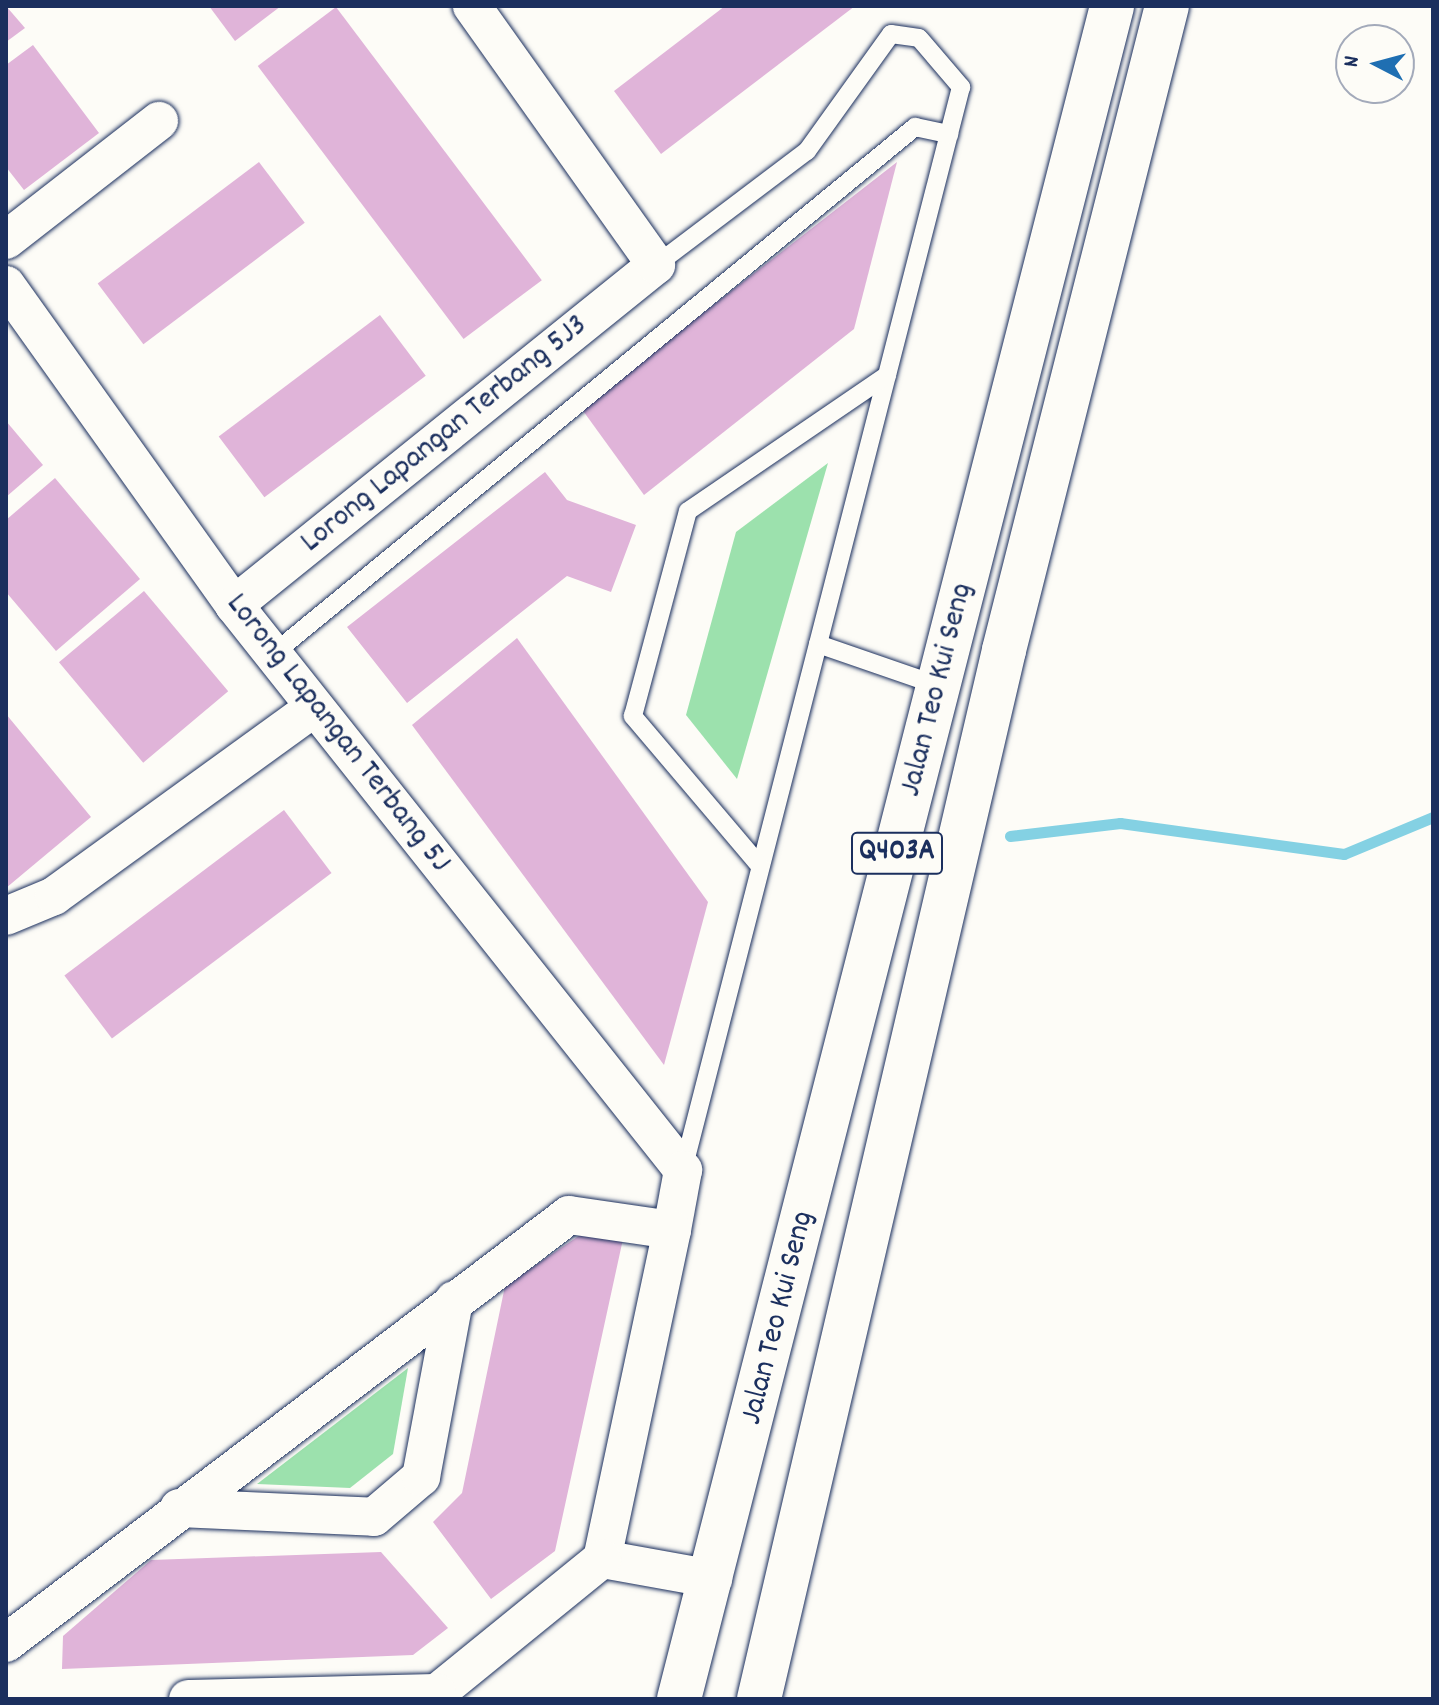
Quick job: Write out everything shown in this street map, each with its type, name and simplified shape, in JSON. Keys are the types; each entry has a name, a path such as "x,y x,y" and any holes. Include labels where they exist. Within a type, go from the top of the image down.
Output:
{"highway":[{"name":"Jalan Teo Kui Seng","path":"679,1699 713,1579 1112,6"},
{"name":"Jalan Teo Kui Seng","path":"759,1699 1004,650 1167,6"}],"street":[{"path":"472,6 656,265"},
{"path":"6,240 159,121"},
{"name":"Lorong Lapangan Terbang 5J3","path":"234,605 656,265"},
{"name":"Lorong Lapangan Terbang 5J","path":"6,285 234,605 683,1170"},
{"path":"6,916 54,896 314,708"},
{"path":"188,1699 437,1693 602,1559 683,1170"},
{"path":"6,1643 179,1508 569,1215 672,1230"},
{"path":"179,1508 374,1517 421,1477 454,1300"},
{"path":"602,1559 713,1579"}],"lane":[{"path":"656,265 807,151 883,42 904,31 919,38 961,87 683,1170"},
{"path":"273,654 915,127 949,134"},
{"path":"760,866 633,716 688,511 887,375"},
{"path":"818,644 939,686"}],"green space":[{"path":"828,463 737,779 686,715 736,532"},
{"path":"408,1368 393,1454 350,1488 257,1484"}],"building":[{"path":"6,6 25,28 6,42"},
{"path":"209,6 281,6 235,41"},
{"path":"725,6 855,6 661,154 614,91"},
{"path":"336,7 542,280 464,339 258,66"},
{"path":"33,45 99,133 24,190 6,167 6,65"},
{"path":"259,162 305,223 143,344 98,284"},
{"path":"897,162 854,329 644,495 581,408"},
{"path":"380,315 426,376 264,497 219,437"},
{"path":"6,421 43,465 6,497"},
{"path":"545,472 567,500 636,525 611,592 567,576 407,703 347,627"},
{"path":"55,478 140,579 56,651 6,592 6,520"},
{"path":"144,591 228,691 143,763 59,662"},
{"path":"517,638 708,902 664,1065 412,725"},
{"path":"6,714 91,817 6,888"},
{"path":"284,810 332,873 112,1039 64,975"},
{"path":"583,1233 623,1239 555,1551 491,1599 433,1522 462,1493 505,1286"},
{"path":"381,1552 448,1628 413,1655 62,1669 63,1636 151,1560"}],"waterway":[{"path":"1010,836 1120,823 1344,854 1433,817"}]}
